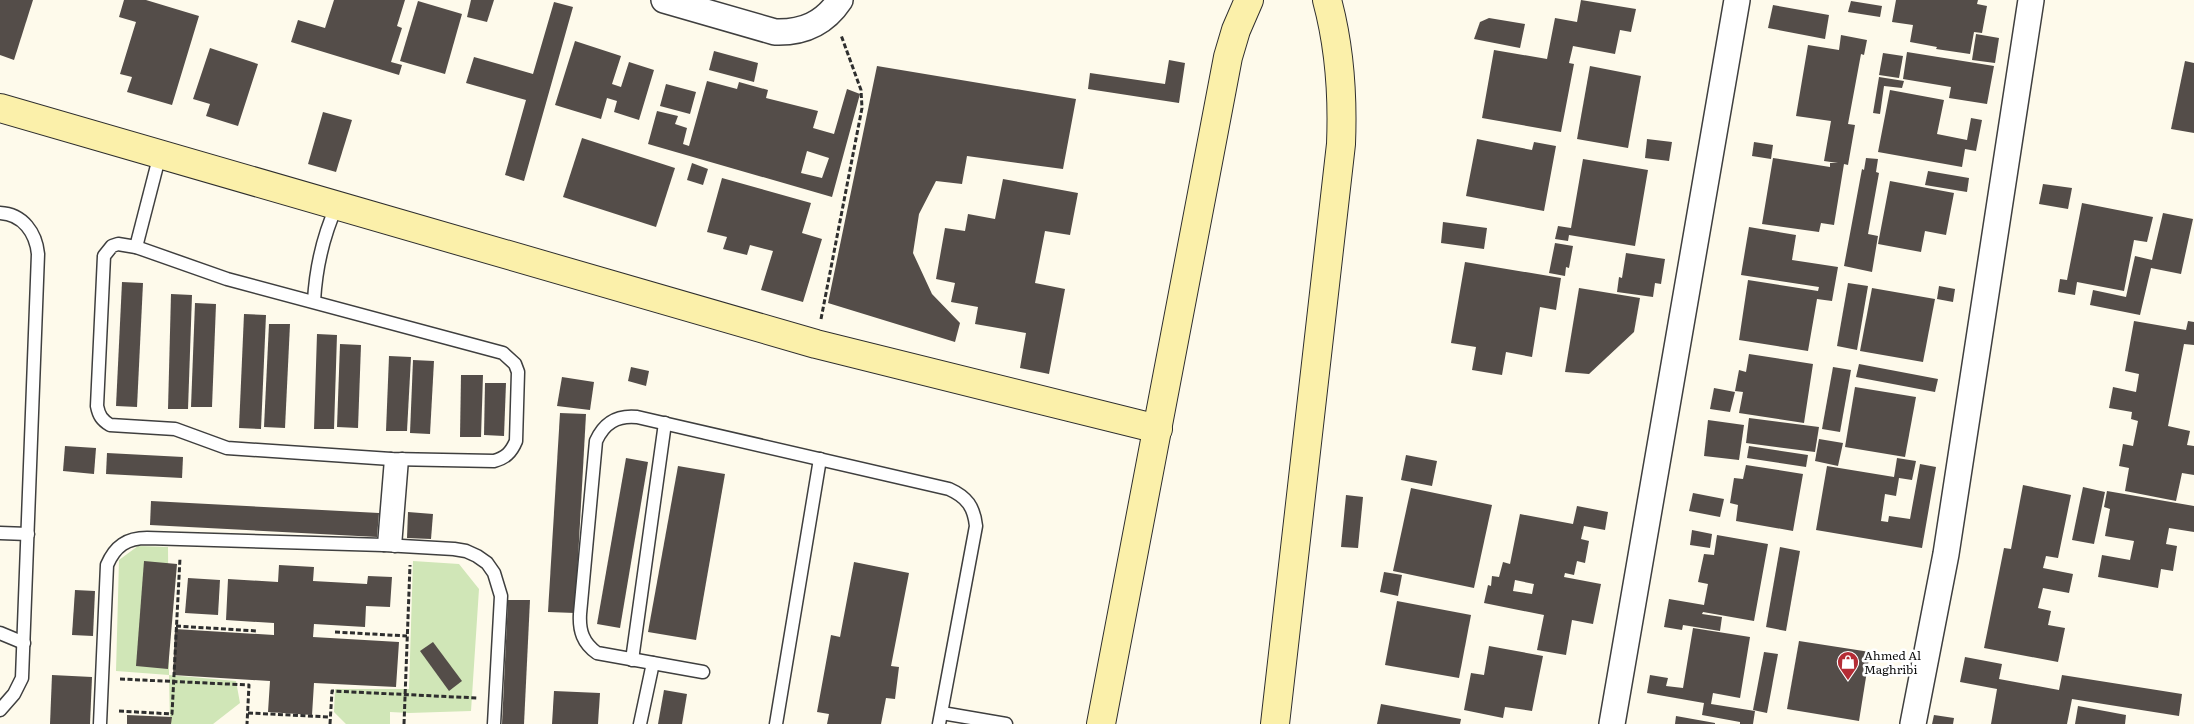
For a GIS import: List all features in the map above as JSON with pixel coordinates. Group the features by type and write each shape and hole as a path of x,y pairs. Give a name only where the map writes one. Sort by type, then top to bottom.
{"main road":[{"path":"1101,724 1228,57 1236,30 1249,0"},
{"path":"1275,724 1341,144 1342,82 1337,44 1327,0"},
{"path":"0,108 816,344 1158,429"}],"street":[{"path":"664,0 775,32 807,29 821,22 836,6"},
{"path":"1612,724 1737,0"},
{"path":"1913,724 1946,554 2031,0"}],"lane":[{"path":"136,247 160,154"},
{"path":"314,301 320,251 337,204"},
{"path":"0,213 15,217 25,223 37,243 38,254 22,678 14,694 0,710"},
{"path":"118,244 136,247 227,279 314,301 503,353 515,364 519,381 516,441 509,454 494,461 397,459 226,448 175,429 110,425 103,421 98,414 104,256 112,246 118,244"},
{"path":"703,672 597,653 585,641 579,623 596,441 608,424 622,417 637,417 665,423 949,489 960,494 969,502 972,508 976,526 940,718 1006,724"},
{"path":"632,660 665,423"},
{"path":"390,545 397,459"},
{"path":"776,724 820,459"},
{"path":"0,533 28,534"},
{"path":"100,724 106,575 111,555 126,541 136,538 390,545 466,551 487,563 494,573 501,596 494,724"},
{"path":"0,633 24,643"},
{"path":"640,724 653,663"}],"path":[{"path":"816,344 862,108 858,82 836,6"},
{"path":"101,710 172,714 181,539"},
{"path":"404,724 411,547"},
{"path":"176,626 257,630"},
{"path":"335,632 407,636"},
{"path":"102,678 249,686 247,724"},
{"path":"330,724 332,692 495,699"},
{"path":"248,714 330,717"}],"green space":[{"path":"138,546 168,547 169,675 116,671 119,560"},
{"path":"413,561 459,564 479,589 471,711 390,712 390,724 346,724 334,712 335,689 409,689"},
{"path":"169,675 236,681 240,703 213,724 170,724"}],"building":[{"path":"0,0 33,0 14,60 0,55"},
{"path":"124,0 146,0 199,16 172,105 127,92 132,77 120,74 136,22 119,17"},
{"path":"334,0 405,0 397,26 402,28 391,62 402,65 399,75 291,42 298,20 325,28"},
{"path":"471,0 494,0 487,22 467,17"},
{"path":"1581,0 1636,9 1631,32 1620,30 1615,54 1573,46 1569,63 1574,64 1561,132 1482,118 1494,50 1547,59 1555,18 1577,22"},
{"path":"1896,0 1978,0 1977,4 1987,6 1982,33 1974,32 1970,54 1936,49 1937,47 1910,42 1913,25 1892,22"},
{"path":"418,1 462,14 445,74 400,61"},
{"path":"1851,1 1882,6 1880,17 1848,12"},
{"path":"554,2 573,7 524,181 505,175 526,100 466,83 474,57 533,74"},
{"path":"1773,5 1829,15 1825,39 1768,28"},
{"path":"1489,18 1525,24 1520,48 1474,39 1480,22"},
{"path":"1976,34 1999,38 1995,63 1972,60"},
{"path":"1841,35 1867,40 1864,55 1861,54 1848,124 1855,125 1848,165 1844,164 1834,225 1821,223 1819,232 1762,224 1773,158 1830,167 1830,163 1838,163 1824,161 1831,121 1796,116 1808,45 1839,50"},
{"path":"575,41 621,56 612,84 621,87 629,62 654,70 639,120 614,112 617,101 607,98 601,119 555,105"},
{"path":"210,48 258,64 238,126 206,116 210,104 193,99"},
{"path":"714,51 758,63 754,82 709,70"},
{"path":"1907,52 1994,66 1987,104 1949,98 1951,87 1903,79"},
{"path":"1883,53 1903,56 1899,78 1879,75"},
{"path":"1169,60 1185,63 1179,103 1088,89 1090,73 1165,84"},
{"path":"2185,61 2194,63 2194,133 2171,129"},
{"path":"877,66 1076,99 1063,169 967,156 962,184 936,181 919,214 913,253 932,294 960,323 955,342 828,303"},
{"path":"1590,66 1641,76 1628,148 1577,139"},
{"path":"1879,77 1904,81 1902,88 1884,86 1880,114 1873,113"},
{"path":"707,81 737,89 739,82 768,90 766,98 818,111 813,128 834,134 847,89 860,94 832,197 648,144 657,111 678,116 675,124 687,128 683,144 689,146","holes":["807,151 829,158 822,178 801,173"]},
{"path":"666,84 696,92 690,114 660,106"},
{"path":"1890,90 1944,100 1937,134 1967,140 1971,118 1982,120 1976,151 1965,149 1962,167 1878,152"},
{"path":"323,112 352,120 336,172 308,164"},
{"path":"582,138 675,168 656,227 563,197"},
{"path":"1477,139 1532,150 1534,142 1556,146 1544,211 1466,196"},
{"path":"1647,139 1672,142 1669,161 1645,158"},
{"path":"1754,142 1773,145 1771,159 1752,156"},
{"path":"1866,158 1878,159 1876,172 1879,173 1868,234 1878,236 1872,272 1844,266 1862,169 1864,170"},
{"path":"1583,159 1648,170 1635,246 1569,235 1568,241 1555,239 1558,226 1571,228"},
{"path":"692,163 708,169 703,185 687,180"},
{"path":"1928,171 1969,178 1967,192 1925,185"},
{"path":"722,178 811,203 802,233 822,239 803,302 761,290 773,251 750,245 747,255 723,249 727,237 707,232"},
{"path":"1003,179 1078,193 1070,235 1045,231 1035,283 1065,289 1049,374 1020,368 1026,333 975,324 978,307 951,302 955,283 936,279 945,228 965,231 968,214 995,219"},
{"path":"1890,181 1954,193 1946,235 1925,231 1921,252 1878,244"},
{"path":"2043,184 2072,188 2068,209 2039,204"},
{"path":"2082,203 2153,217 2147,242 2134,240 2124,291 2077,282 2075,295 2058,292 2060,279 2067,280"},
{"path":"2163,213 2193,219 2181,274 2151,268 2140,315 2090,305 2093,290 2126,297 2135,256 2152,260"},
{"path":"1443,222 1487,228 1484,249 1441,243"},
{"path":"1749,227 1796,235 1792,260 1838,267 1832,301 1817,299 1808,351 1739,340 1748,280 1818,291 1819,287 1741,275"},
{"path":"1555,243 1573,246 1569,268 1566,267 1565,276 1549,273"},
{"path":"1626,253 1665,259 1661,284 1655,283 1653,297 1617,292 1619,277 1622,278"},
{"path":"1465,262 1561,278 1556,310 1540,307 1532,357 1506,352 1502,375 1472,370 1476,347 1451,343"},
{"path":"122,282 143,283 137,407 116,406"},
{"path":"1848,283 1868,286 1857,350 1837,346"},
{"path":"1939,286 1955,289 1953,302 1937,299"},
{"path":"1579,288 1640,298 1634,332 1589,374 1565,372"},
{"path":"1872,288 1935,299 1923,362 1860,351"},
{"path":"171,294 192,295 188,409 168,409"},
{"path":"195,303 216,304 212,407 191,407"},
{"path":"244,314 266,315 261,429 239,428"},
{"path":"2134,321 2186,330 2188,321 2194,322 2194,345 2184,344 2168,426 2190,431 2187,445 2194,446 2194,475 2182,473 2176,501 2125,491 2129,468 2119,466 2123,444 2133,446 2138,421 2131,419 2132,412 2109,408 2113,387 2136,392 2139,374 2125,371"},
{"path":"269,324 290,324 285,428 264,427"},
{"path":"317,334 337,335 334,429 314,429"},
{"path":"340,344 361,345 358,428 337,427"},
{"path":"1749,354 1813,364 1804,423 1739,413 1743,392 1735,391 1739,370 1746,372"},
{"path":"389,356 411,357 407,431 386,431"},
{"path":"413,360 434,361 430,434 410,433"},
{"path":"1859,364 1938,379 1935,392 1856,377"},
{"path":"631,367 649,371 646,386 628,381"},
{"path":"1833,367 1851,370 1840,432 1822,429"},
{"path":"461,375 483,375 481,437 460,437"},
{"path":"562,377 594,382 590,410 557,406"},
{"path":"485,383 506,383 504,436 484,435"},
{"path":"1855,387 1916,397 1905,457 1845,447"},
{"path":"1714,388 1735,392 1730,412 1710,409"},
{"path":"560,413 586,414 575,613 548,612"},
{"path":"1749,418 1819,427 1815,452 1746,443"},
{"path":"1708,420 1744,425 1739,460 1704,456"},
{"path":"1819,439 1843,443 1838,466 1815,461"},
{"path":"65,446 96,448 94,474 63,471"},
{"path":"1749,446 1808,455 1806,467 1747,458"},
{"path":"107,453 183,457 182,478 106,474"},
{"path":"1406,455 1437,461 1432,486 1401,480"},
{"path":"626,458 648,462 620,628 597,624"},
{"path":"1897,458 1916,461 1912,480 1899,478 1896,496 1885,494 1881,521 1888,522 1889,516 1910,519 1920,464 1936,467 1922,548 1816,530 1827,466 1894,477"},
{"path":"1746,465 1803,474 1793,531 1736,521 1738,505 1730,503 1734,478 1743,479"},
{"path":"678,466 725,474 696,640 648,632"},
{"path":"2023,485 2071,495 2058,558 2046,556 2043,568 2073,574 2069,593 2043,588 2038,608 2051,611 2048,625 2065,628 2058,662 1984,648 2004,548 2011,549"},
{"path":"2083,487 2105,492 2094,544 2072,540"},
{"path":"1411,488 1492,505 1474,588 1393,571"},
{"path":"2107,491 2194,506 2194,532 2169,528 2166,544 2177,546 2173,571 2161,569 2158,588 2098,577 2102,555 2130,560 2134,541 2105,536 2110,509 2104,507"},
{"path":"1693,493 1724,499 1720,517 1689,511"},
{"path":"1346,495 1363,497 1358,548 1341,547"},
{"path":"151,501 379,513 377,537 150,525"},
{"path":"1577,506 1608,512 1605,530 1584,526 1581,539 1589,541 1585,563 1577,561 1574,575 1565,573 1564,577 1601,584 1593,624 1572,620 1566,655 1537,650 1544,615 1484,603 1488,585 1491,586 1492,576 1499,577 1503,562 1510,564 1520,514 1573,524","holes":["1515,580 1534,584 1532,594 1513,591"]},
{"path":"408,512 433,514 431,539 407,538"},
{"path":"1692,530 1712,534 1710,548 1690,545"},
{"path":"1717,535 1768,544 1754,621 1703,612 1702,614 1722,617 1720,631 1683,625 1682,630 1664,627 1669,599 1704,605 1708,584 1698,582 1704,554 1714,555"},
{"path":"1780,547 1800,551 1786,631 1766,627"},
{"path":"144,561 177,564 168,669 136,666"},
{"path":"854,562 909,573 891,666 899,667 895,699 886,698 881,724 827,724 829,714 817,712 831,635 840,637"},
{"path":"279,565 314,567 313,581 367,584 368,576 392,577 390,607 366,606 365,627 314,624 313,637 399,642 396,687 314,683 312,715 268,712 270,681 173,675 175,629 274,635 274,623 226,620 228,579 278,582"},
{"path":"1384,572 1402,575 1398,596 1380,592"},
{"path":"188,578 220,580 218,615 185,613"},
{"path":"75,590 95,591 93,636 72,635"},
{"path":"508,600 530,600 524,724 502,724"},
{"path":"1397,601 1471,615 1459,678 1385,665"},
{"path":"1693,628 1750,637 1740,698 1713,693 1711,704 1755,711 1753,724 1740,724 1740,722 1702,715 1704,703 1647,693 1650,675 1668,678 1666,686 1683,688"},
{"path":"1799,641 1870,652 1859,721 1787,709"},
{"path":"433,642 462,681 449,691 420,651"},
{"path":"1489,646 1543,656 1532,711 1505,707 1503,718 1464,710 1471,673 1484,675"},
{"path":"1764,652 1778,654 1767,713 1753,710"},
{"path":"1965,657 2002,664 1999,679 2059,690 2062,675 2182,694 2179,716 2072,699 2067,724 1991,724 1997,689 1960,682"},
{"path":"52,675 92,677 90,724 50,724"},
{"path":"664,690 687,694 682,724 658,724"},
{"path":"554,691 600,693 598,724 552,724"},
{"path":"1381,704 1461,719 1460,724 1377,724"},
{"path":"2078,706 2126,715 2125,724 2075,724"},
{"path":"127,715 172,717 171,724 127,724"},
{"path":"1934,715 1954,718 1953,724 1932,724"},
{"path":"1676,716 1715,723 1715,724 1675,724"}],"place":[{"name":"Ahmed Al Maghribi","path":"1848,681"}]}
